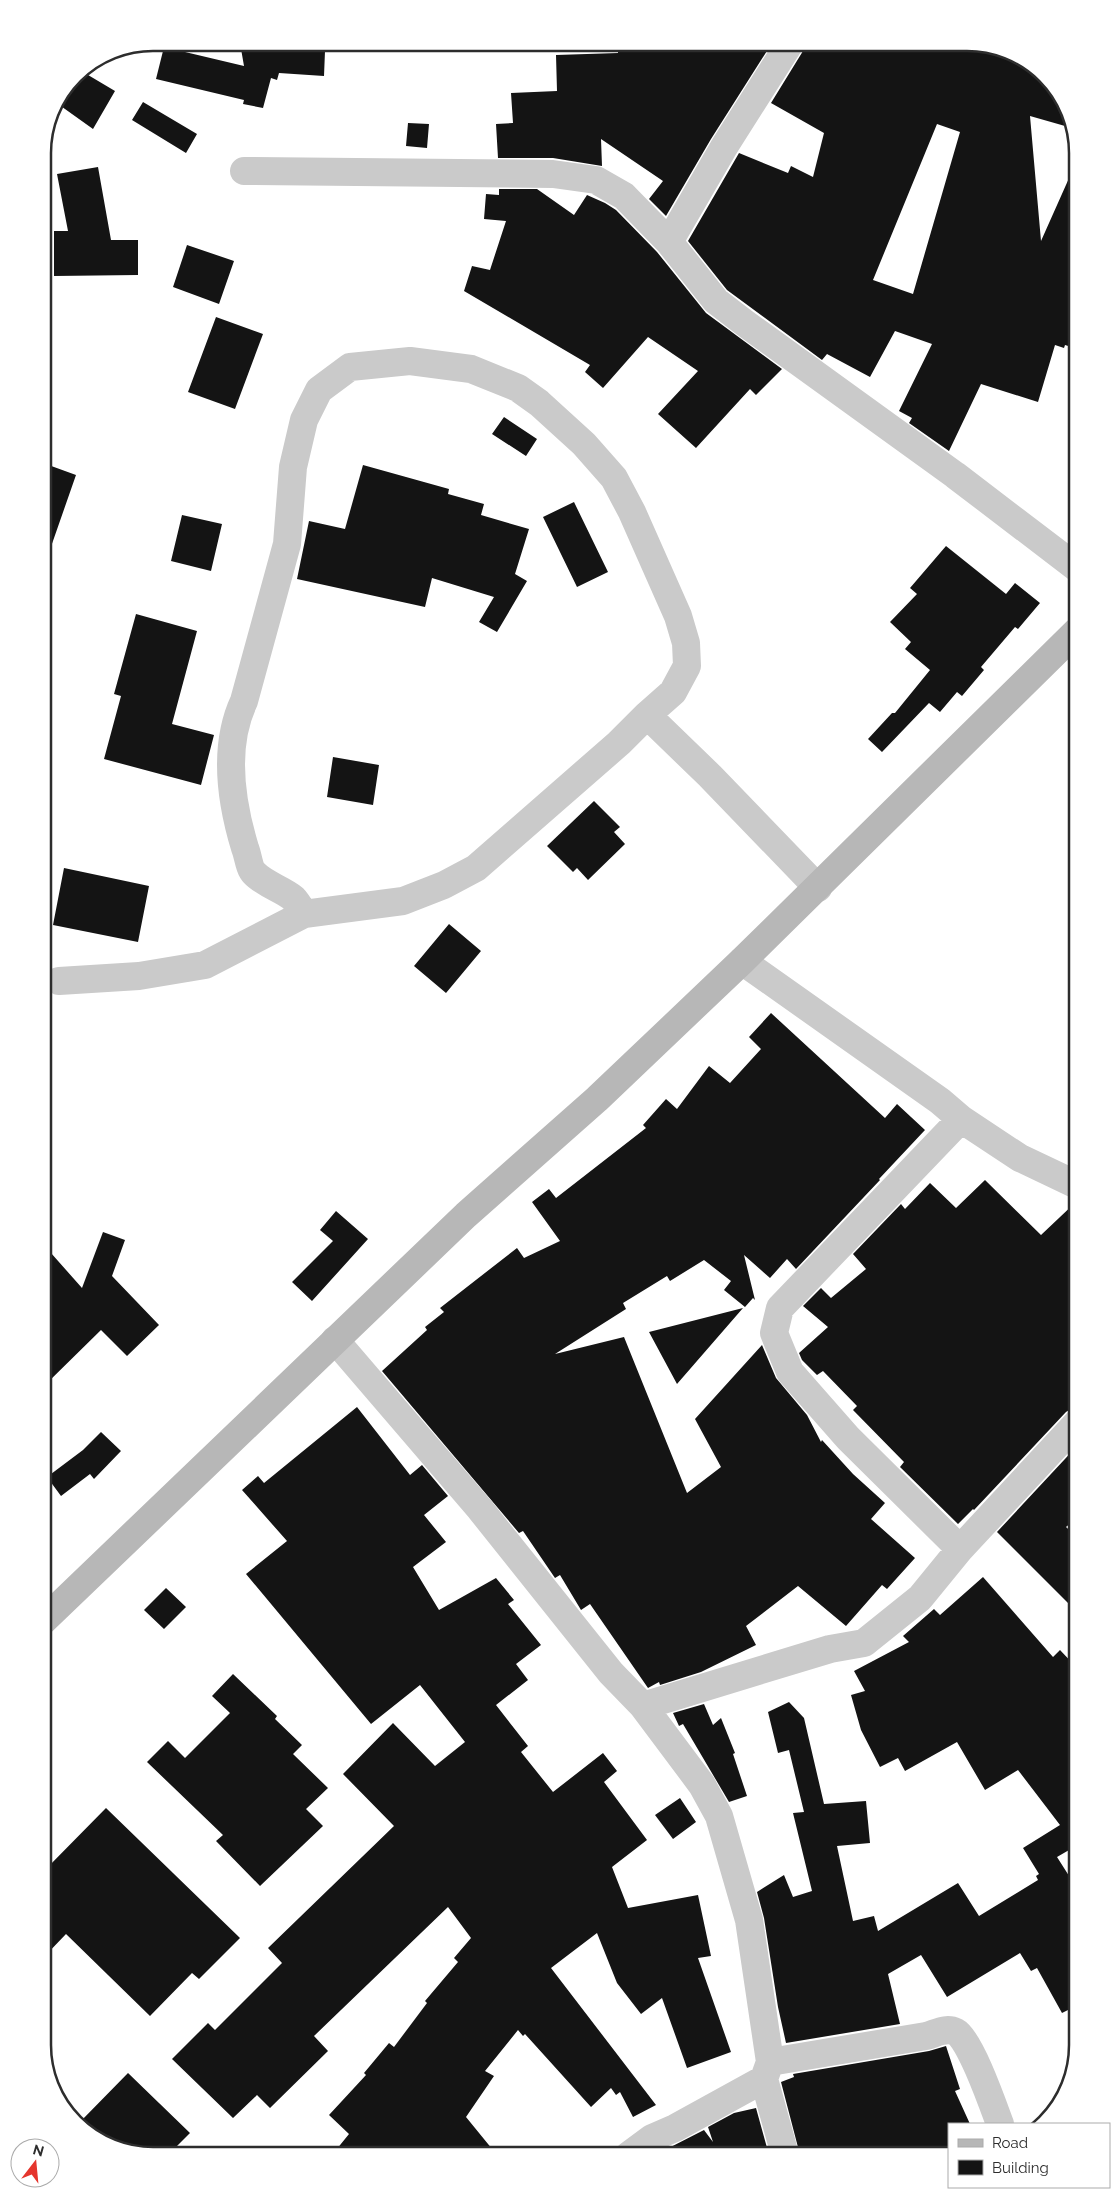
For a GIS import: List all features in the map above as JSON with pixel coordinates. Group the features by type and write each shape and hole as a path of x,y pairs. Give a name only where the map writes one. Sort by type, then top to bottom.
{"street":[{"path":"668,242 724,147 785,51"},
{"path":"244,171 553,174 596,180 624,196 668,242 716,300 1069,561"},
{"path":"59,981 140,976 205,965 304,914 403,901 444,885 476,868 619,743 673,692 687,666 686,643 678,616 632,512 614,478 584,444 539,403 518,388 471,369 410,361 350,367 319,390 304,420 293,467 287,544 244,701 236,719 232,741 232,772 234,803 253,873 293,899 304,914"},
{"path":"51,1612 466,1215 597,1099 742,961 1069,641"},
{"path":"647,715 710,776 818,888"},
{"path":"742,961 940,1101 961,1119 1020,1158 1069,1181"},
{"path":"960,1549 848,1438 790,1372 774,1333 780,1308 961,1119"},
{"path":"335,1340 480,1509 611,1673 642,1706 702,1785 719,1816 749,1920 767,2070 783,2147"},
{"path":"642,1706 830,1649 864,1643 920,1598 960,1549 1069,1433"},
{"path":"640,2147 652,2138 675,2128 767,2070 926,2036 946,2029 958,2033 969,2049 1000,2123"}],"building":[{"path":"163,51 181,51 244,66 241,51 325,51 324,76 279,73 277,80 271,78 263,108 243,104 244,100 156,79"},
{"path":"618,51 767,51 711,139 666,216 649,199 663,181 601,139 602,166 553,158 498,158 496,124 513,123 511,93 557,91 556,55 618,53"},
{"path":"803,51 974,51 1006,59 1018,65 1029,72 1048,91 1061,114 1065,126 1030,116 1041,241 1069,178 1069,346 1065,345 1064,348 1055,345 1038,402 981,384 949,451 909,423 912,418 899,411 932,344 895,331 870,377 827,354 822,360 727,290 688,241 739,153 788,173 791,166 813,177 824,133 771,103","holes":["937,124 960,132 913,294 873,280"]},
{"path":"88,75 115,91 93,129 62,107 68,96"},
{"path":"143,102 197,134 186,153 132,120"},
{"path":"408,123 429,124 427,148 406,146"},
{"path":"98,167 111,240 138,240 138,275 54,276 54,231 68,231 57,174"},
{"path":"499,189 537,189 574,215 587,195 605,203 616,210 657,252 706,313 782,369 756,395 750,389 696,448 658,414 698,371 648,337 603,388 585,372 590,365 464,291 472,266 490,270 506,221 484,219 486,194 499,195"},
{"path":"187,245 234,261 219,304 173,287"},
{"path":"216,317 263,334 235,409 188,392"},
{"path":"504,417 537,439 526,456 492,434"},
{"path":"363,465 449,489 448,494 484,504 481,515 529,529 515,574 527,581 497,632 479,622 494,597 432,578 425,607 297,579 309,521 345,529"},
{"path":"51,466 76,475 51,547"},
{"path":"574,502 608,572 577,587 543,517"},
{"path":"182,515 222,524 211,571 171,561"},
{"path":"946,546 1006,594 1015,583 1040,603 1018,629 1015,627 981,667 984,670 962,696 957,692 940,712 929,703 882,752 868,739 892,713 895,713 930,670 905,649 911,642 890,622 917,594 910,588"},
{"path":"136,614 197,631 172,724 214,735 201,785 104,759 121,696 114,694"},
{"path":"333,757 379,765 373,805 327,797"},
{"path":"594,801 620,827 614,832 625,844 588,880 577,868 573,872 547,846"},
{"path":"64,868 149,886 138,942 53,925"},
{"path":"449,924 481,951 446,993 414,966"},
{"path":"771,1013 885,1118 897,1104 925,1130 796,1269 787,1259 770,1278 744,1255 755,1300 753,1298 745,1307 724,1290 731,1281 704,1260 670,1281 667,1276 623,1303 626,1309 555,1354 624,1337 687,1493 721,1467 695,1419 762,1345 776,1378 807,1415 821,1442 822,1440 853,1474 885,1503 871,1519 915,1558 887,1589 882,1585 846,1626 798,1586 746,1626 756,1645 701,1672 660,1685 659,1682 648,1688 590,1604 581,1610 560,1575 555,1578 523,1531 519,1533 382,1371 427,1330 425,1327 444,1312 440,1308 517,1248 524,1258 560,1241 532,1202 549,1189 556,1198 646,1128 643,1125 666,1099 677,1109 709,1066 730,1083 761,1049 749,1037"},
{"path":"985,1180 1041,1235 1069,1209 1069,1410 974,1510 958,1524 900,1467 904,1462 853,1410 857,1406 823,1371 817,1375 802,1360 799,1353 828,1327 803,1306 821,1288 831,1298 866,1269 853,1254 901,1204 905,1209 930,1183 956,1208"},
{"path":"336,1211 368,1239 312,1301 292,1282 333,1241 320,1230"},
{"path":"103,1232 125,1240 112,1276 159,1325 127,1356 101,1330 51,1379 51,1253 82,1288"},
{"path":"743,1308 677,1384 649,1332"},
{"path":"357,1407 410,1475 422,1465 448,1496 424,1515 446,1542 413,1567 439,1610 496,1578 514,1600 508,1604 541,1645 516,1664 528,1680 496,1705 528,1746 521,1752 553,1792 603,1753 617,1771 604,1782 647,1840 612,1867 628,1908 698,1895 711,1956 698,1958 731,2052 687,2068 662,1998 641,2014 617,1983 597,1933 551,1968 656,2105 633,2117 620,2092 616,2095 611,2088 591,2107 525,2034 523,2036 518,2030 485,2071 494,2076 466,2117 490,2147 338,2147 349,2134 329,2115 366,2075 364,2073 389,2043 394,2047 427,2003 425,2001 458,1962 454,1958 471,1938 448,1907 314,2036 328,2051 270,2108 257,2095 233,2118 172,2059 208,2023 215,2030 282,1963 268,1948 394,1826 343,1774 393,1723 435,1766 465,1742 420,1685 371,1724 246,1574 287,1541 242,1490 258,1476 264,1483"},
{"path":"101,1432 121,1451 94,1479 90,1474 61,1496 51,1482 51,1474 83,1450"},
{"path":"1069,1455 1069,1524 1066,1527 1069,1530 1069,1604 997,1532"},
{"path":"983,1577 1053,1657 1060,1650 1069,1660 1069,1850 1057,1857 1069,1876 1069,2010 1062,2013 1037,1968 1031,1971 1020,1953 947,1997 921,1955 888,1974 900,2024 786,2043 778,2007 764,1918 757,1892 784,1875 793,1897 812,1891 793,1813 804,1812 789,1750 778,1753 768,1712 789,1702 804,1718 824,1804 866,1801 870,1843 837,1846 853,1921 874,1916 878,1931 958,1883 979,1916 1038,1880 1036,1876 1039,1874 1023,1848 1060,1825 1018,1770 985,1790 957,1742 905,1771 898,1758 880,1767 861,1730 851,1695 865,1691 854,1671 909,1642 903,1636 934,1609 940,1615"},
{"path":"166,1588 186,1607 164,1629 144,1610"},
{"path":"233,1674 277,1716 275,1719 302,1745 293,1754 328,1788 306,1809 323,1826 260,1886 216,1841 223,1835 147,1762 168,1741 185,1758 230,1713 212,1696"},
{"path":"704,1704 713,1725 721,1718 735,1753 733,1754 747,1796 729,1802 683,1724 679,1726 673,1713"},
{"path":"680,1798 696,1822 673,1839 655,1815"},
{"path":"106,1808 240,1938 199,1979 192,1973 150,2016 66,1934 51,1950 51,1864"},
{"path":"946,2046 960,2089 955,2091 970,2123 948,2123 948,2147 798,2147 781,2082 794,2077 793,2074 929,2051"},
{"path":"128,2073 190,2133 176,2147 146,2147 133,2145 108,2136 96,2130 83,2118"},
{"path":"756,2108 767,2147 671,2147 704,2130 713,2142 708,2127 734,2113"}]}
